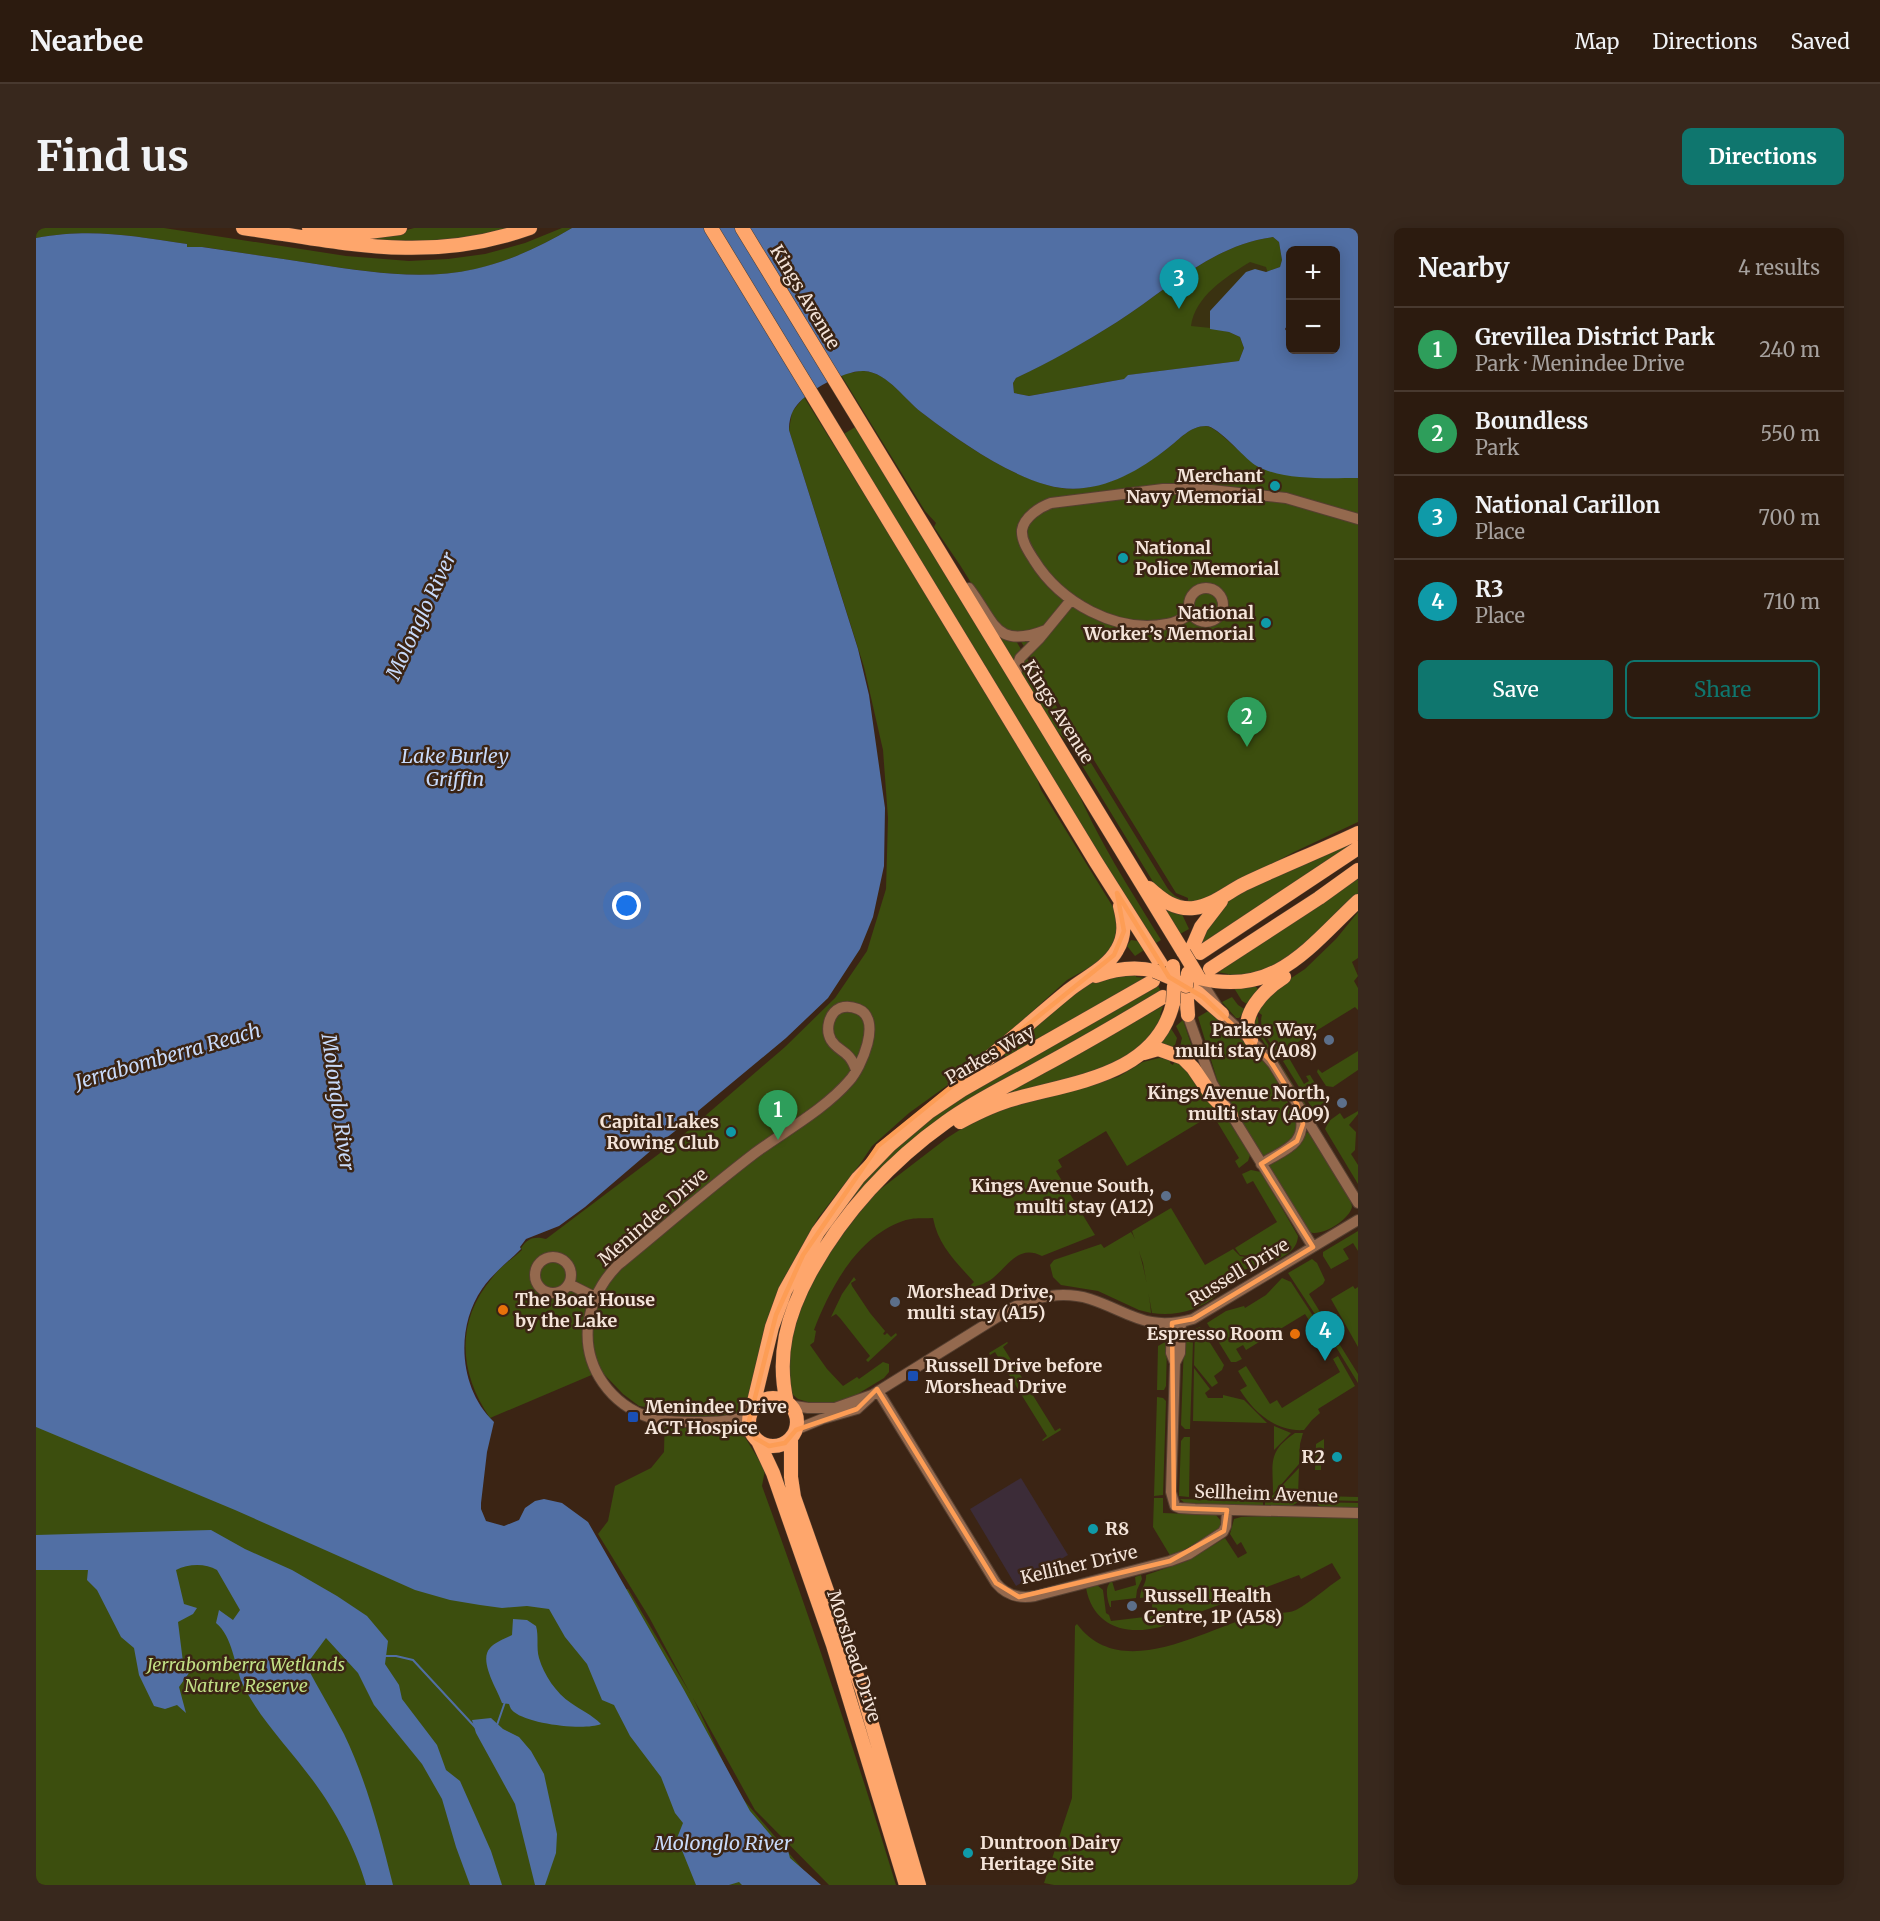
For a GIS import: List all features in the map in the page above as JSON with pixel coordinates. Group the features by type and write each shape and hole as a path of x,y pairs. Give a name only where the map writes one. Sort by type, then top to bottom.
{"main road":[{"path":"243,228 370,247 419,249 472,244 531,228"},
{"path":"309,228 361,233 395,229"},
{"path":"711,228 1151,948 1222,1014"},
{"name":"Kings Avenue","path":"742,228 1170,930 1182,976"},
{"path":"1139,878 1165,901 1185,908 1203,906 1358,833"},
{"name":"Parkes Way","path":"915,1146 971,1105 1095,1038 1358,848"},
{"name":"Parkes Way","path":"858,1178 890,1145 929,1112 962,1090 1182,976 1319,898 1358,870"},
{"path":"1144,1053 1162,1031 1199,930 1208,915 1237,888"},
{"path":"1117,893 1124,921 1122,941 1110,959 1011,1041 900,1126 874,1150 858,1178 818,1233 785,1291 772,1327 749,1425 755,1438 774,1446 785,1443 793,1434 795,1414 788,1404 782,1378 782,1350 793,1311 821,1254 849,1214 881,1178 915,1146 986,1109 1117,1069 1144,1053 1158,1049 1183,1058 1193,1068 1212,1096 1231,1115"},
{"path":"1080,982 1115,969 1138,968 1227,983 1267,977 1285,968 1358,901"},
{"path":"1251,1040 1246,1024 1252,1011 1270,986 1295,969 1308,948"},
{"path":"1182,976 1188,1015"},
{"path":"751,1412 766,1399 777,1399 788,1404"},
{"name":"Morshead Drive","path":"793,1434 791,1477 794,1497 862,1690 920,1885"},
{"name":"Morshead Drive","path":"755,1438 773,1473 833,1645 906,1885"}],"street":[{"path":"1192,613 1168,624 1137,625 1103,616 1071,600 1056,588 1040,569 1027,548 1022,536 1024,524 1039,509 1051,503 1160,489 1197,489 1286,498 1358,519"},
{"path":"949,570 969,588 992,624 1003,633 1021,638 1046,630"},
{"path":"1016,680 1018,661 1071,600"},
{"name":"Menindee Drive","path":"751,1412 725,1422 670,1422 636,1412 616,1398 596,1373 590,1358 587,1333 590,1314 595,1298 608,1275 618,1265 756,1153 842,1089 856,1071 870,1028 862,1011 845,1007 836,1011 830,1018 829,1031 832,1041 847,1052 856,1071"},
{"path":"1222,1014 1273,1064 1358,1203"},
{"path":"1188,1015 1206,1072 1312,1247"},
{"path":"1261,1164 1299,1138 1303,1124 1297,1104"},
{"name":"Russell Drive","path":"793,1434 822,1419 857,1409 875,1393 1012,1308 1033,1299 1077,1296 1137,1320 1160,1324 1193,1319 1358,1220"},
{"path":"569,1284 595,1298"},
{"name":"Sellheim Avenue","path":"1176,1322 1180,1353 1175,1363 1172,1489 1174,1504 1181,1508 1358,1513"},
{"name":"Russell Drive","path":"788,1404 835,1407 875,1393"},
{"name":"Kelliher Drive","path":"875,1393 996,1583 1013,1595 1024,1598 1035,1596 1180,1558 1222,1533 1226,1526 1227,1510"},
{"name":"Menindee Drive","path":"725,1422 755,1438"}],"highlighted area":[{"path":"1117,893 1169,977 1203,997 1269,1059 1297,1104 1303,1124 1297,1141 1261,1164 1313,1247 1193,1319 1172,1323 1174,1508 1227,1510 1224,1531 1170,1561 1019,1597 996,1583 877,1389 857,1409 796,1430 785,1443 769,1446 755,1438 749,1421 776,1315 803,1255 878,1146 1114,955 1124,931"}],"shaded area":[{"path":"1021,1478 1068,1555 1016,1586 970,1509"}],"green space":[{"path":"36,228 164,228 346,256 409,261 485,254 525,243 562,228 572,228 526,252 489,266 456,273 416,275 356,270 203,247 187,247 187,244 130,236 94,233 36,238"},
{"path":"279,228 365,234 399,232 414,228 525,228 431,247"},
{"path":"1273,237 1279,242 1282,260 1280,267 1266,272 1210,328 1240,337 1244,348 1239,361 1129,375 1124,379 1029,396 1014,393 1013,383 1016,378 1105,329 1191,270 1230,249"},
{"path":"860,371 879,375 917,409 983,455 1014,472 1047,485 1079,488 1111,481 1141,467 1195,428 1206,426 1217,431 1253,463 1269,471 1307,477 1358,478 1358,822 1294,852 1209,898 1188,903 1188,898 1176,893 1015,632 1004,629 993,618 934,527 936,523 925,511 841,375"},
{"name":"Jerrabomberra Wetlands Nature Reserve","path":"804,397 1032,765 1041,790 1113,907 1118,921 1115,944 1099,962 1067,980 963,1074 909,1113 872,1146 818,1218 782,1282 746,1406 736,1416 743,1434 765,1470 762,1486 832,1684 896,1885 829,1885 755,1810 693,1698 738,1793 816,1885 36,1885 36,1411 586,1594 628,1589 690,1693 649,1617 598,1534 608,1521 615,1486 651,1468 664,1452 665,1410 639,1406 623,1394 601,1371 490,1418 472,1383 467,1366 467,1330 480,1295 495,1274 522,1250 526,1242 535,1238 546,1239 676,1141 785,1047 835,998 867,951 886,889 888,818 883,750 864,667 789,430 792,412"},
{"path":"857,426 1074,783 1103,844 1161,940 1156,943 1143,927 842,435"},
{"path":"999,636 1015,639 1022,651 1014,662"},
{"path":"1025,655 1168,889 1184,903 1169,898 1169,895 1161,892 1155,885 1069,744 1053,727 1019,672"},
{"path":"1349,842 1351,845 1201,945 1201,933 1228,898"},
{"path":"1358,879 1358,895 1292,956 1269,971 1228,978 1228,974 1217,972"},
{"path":"1164,907 1181,912 1189,929 1180,934"},
{"path":"1358,912 1358,958 1352,962 1358,976 1354,981 1358,988 1358,1010 1355,1007 1285,1050 1288,1056 1282,1059 1264,1032 1262,1015 1258,1012 1276,988 1305,969 1336,939"},
{"path":"1131,940 1138,941 1144,950 1135,956 1127,946"},
{"path":"1136,972 1136,977 1146,978 1006,1057 1004,1054 1075,993 1095,980"},
{"path":"1157,984 1162,993 981,1094 831,1229 826,1225 862,1179 934,1113"},
{"path":"1255,986 1259,990 1250,1006 1242,1001 1234,988"},
{"path":"1232,997 1246,1010 1239,1018 1236,1018 1222,1002"},
{"path":"1163,1006 1160,1015 1163,1017 1142,1047 1108,1066 1006,1098 1004,1094"},
{"path":"1210,1010 1260,1055 1277,1079 1299,1124 1296,1138 1266,1156 1263,1156 1219,1086 1198,1017"},
{"path":"1256,1016 1259,1030 1311,1113 1307,1111 1258,1033 1255,1024"},
{"path":"1183,1020 1193,1050 1189,1055 1179,1051 1182,1038 1176,1026"},
{"path":"1170,1027 1177,1038 1174,1049 1162,1044 1161,1041"},
{"path":"1358,1051 1358,1070 1333,1087 1326,1086 1317,1072 1318,1069 1322,1073"},
{"path":"1159,1058 1172,1059 1170,1063 1173,1065 1175,1060 1196,1080 1214,1108 1230,1123 1250,1155 1248,1161 1239,1168 1235,1161 1239,1158 1216,1120 1211,1122 1208,1117 1127,1166 1106,1131 1058,1160 1062,1167 1056,1171 1095,1235 1042,1256 1034,1253 1021,1254 1009,1262 991,1280 971,1289 970,1286 974,1282 943,1245 933,1218 907,1220 887,1229 859,1251 837,1281 814,1330 816,1331 814,1342 810,1345 827,1369 843,1386 857,1377 859,1379 883,1362 889,1364 889,1372 884,1378 851,1398 831,1404 814,1404 798,1399 792,1394 786,1374 793,1324 822,1261 874,1194 947,1138 977,1119 1011,1106 1118,1077 1143,1062"},
{"path":"1289,1058 1304,1084 1309,1081 1306,1076 1310,1075 1326,1102 1327,1109 1321,1113 1315,1113 1283,1061"},
{"path":"1358,1111 1349,1125 1356,1132 1355,1150 1351,1154 1358,1165 1358,1184 1325,1129 1329,1121 1340,1113 1344,1119"},
{"path":"1307,1132 1351,1201 1352,1207 1341,1222 1328,1230 1314,1233 1309,1232 1267,1163 1298,1144"},
{"path":"1251,1170 1261,1172 1298,1236 1294,1248 1276,1261 1275,1258 1240,1255 1235,1248 1277,1222 1253,1181 1247,1184 1242,1174"},
{"path":"1171,1208 1205,1265 1233,1249 1240,1256 1271,1262 1237,1274 1211,1300 1195,1308 1178,1313 1152,1313 1143,1263 1132,1231"},
{"path":"1358,1231 1358,1251 1353,1243 1343,1249 1349,1259 1331,1269 1323,1252"},
{"path":"1131,1232 1141,1258 1151,1313 1139,1310 1098,1291 1061,1285 1053,1277 1050,1265 1054,1260 1101,1244 1104,1248"},
{"path":"1312,1259 1317,1263 1325,1280 1309,1294 1330,1328 1326,1331 1288,1273"},
{"path":"854,1277 856,1280 851,1283 852,1286 885,1331 883,1334 887,1333 891,1337 896,1333 897,1335 868,1362 866,1360 870,1356 840,1318 836,1314 831,1317 842,1294"},
{"path":"1282,1278 1291,1282 1319,1325 1314,1328 1305,1314 1246,1350 1243,1345 1236,1349 1242,1359 1231,1362 1207,1323 1226,1311 1244,1306 1245,1308 1266,1295"},
{"path":"1353,1286 1355,1289 1358,1287 1358,1347 1331,1299"},
{"path":"1200,1327 1224,1365 1222,1370 1214,1376 1218,1383 1212,1387 1194,1365 1195,1329"},
{"path":"1007,1342 1003,1347 1055,1431 1060,1428 1061,1430 1043,1441 1047,1436 995,1352 990,1355 989,1353"},
{"path":"1165,1342 1167,1345 1166,1386 1164,1390 1157,1390 1158,1346"},
{"path":"1184,1342 1193,1342 1190,1429 1185,1429 1181,1425"},
{"path":"1340,1345 1358,1374 1358,1383 1336,1347"},
{"path":"1338,1356 1355,1386 1318,1409 1320,1413 1304,1430 1285,1428 1267,1419 1252,1406 1240,1390 1247,1386 1238,1371 1246,1366 1270,1404 1277,1400 1282,1408 1340,1372 1333,1359"},
{"path":"1194,1368 1210,1389 1205,1393 1208,1398 1223,1398 1223,1395 1244,1400 1267,1423 1193,1421"},
{"path":"1157,1397 1166,1401 1163,1495 1154,1496"},
{"path":"1274,1426 1291,1433 1274,1450"},
{"path":"1295,1433 1303,1433 1299,1464 1273,1494 1273,1459 1280,1446"},
{"path":"1184,1437 1190,1437 1189,1497 1179,1496 1181,1441"},
{"path":"1324,1439 1324,1460 1321,1460 1321,1470 1315,1470 1316,1444"},
{"path":"1299,1468 1296,1500 1272,1499 1272,1496"},
{"path":"1320,1496 1358,1497 1358,1501 1320,1500"},
{"path":"1154,1498 1163,1498 1163,1513 1216,1515 1221,1521 1220,1528 1187,1550 1171,1557 1153,1527"},
{"path":"1180,1499 1263,1501 1263,1506 1186,1504"},
{"path":"1265,1501 1298,1502 1290,1507 1265,1506"},
{"path":"1314,1502 1358,1503 1358,1509 1322,1508"},
{"path":"1266,1516 1358,1518 1358,1885 1054,1885 1044,1883 1072,1798 1075,1626 1077,1624 1096,1641 1117,1650 1140,1651 1165,1647 1260,1614 1296,1610 1341,1578 1332,1563 1301,1579 1299,1575 1160,1627 1135,1630 1123,1629 1103,1619 1090,1601 1086,1588 1097,1585 1103,1590 1106,1613 1111,1621 1153,1616 1152,1604 1148,1597 1140,1598 1146,1575 1187,1561 1225,1538 1238,1558 1247,1553 1241,1542 1237,1545 1230,1534 1234,1519"},
{"path":"1141,1575 1142,1579 1136,1598 1111,1601 1110,1607 1107,1593 1109,1583 1112,1581 1115,1591 1136,1585 1135,1577"}],"sand":[{"path":"1250,262 1266,267 1268,273 1211,328 1191,326 1199,305 1213,288"}],"water":[{"name":"Lake Burley Griffin","path":"572,228 1358,228 1358,478 1292,476 1266,470 1255,465 1217,431 1206,426 1190,431 1155,458 1126,475 1096,486 1063,488 1031,480 983,455 938,425 889,382 873,373 864,371 838,377 810,393 797,405 789,423 789,430 858,649 869,695 885,808 884,866 873,917 860,949 828,998 786,1038 698,1111 698,1118 688,1121 559,1226 526,1239 521,1249 482,1289 473,1305 465,1340 468,1376 482,1408 494,1422 487,1452 481,1503 486,1521 504,1526 519,1520 525,1508 535,1501 544,1499 562,1503 588,1522 750,1811 774,1839 787,1847 790,1858 821,1885 742,1885 739,1882 729,1885 696,1885 677,1838 683,1823 675,1813 661,1777 630,1736 614,1705 602,1700 587,1664 565,1637 549,1609 480,1605 450,1600 415,1590 235,1510 36,1427 36,238 94,233 130,236 187,244 187,247 202,247 356,270 415,275 455,273 475,269 501,262 537,247","holes":["1273,237 1279,242 1282,260 1280,267 1266,272 1255,269 1246,272 1210,311 1210,329 1229,332 1240,337 1244,348 1239,361 1128,375 1124,379 1029,396 1014,393 1013,383 1016,378 1055,359 1105,329 1210,259 1251,242"]},
{"path":"211,1530 245,1549 292,1570 337,1596 367,1616 388,1641 385,1664 399,1685 402,1699 437,1745 446,1770 460,1781 491,1851 502,1885 470,1885 442,1799 422,1764 374,1705 358,1673 326,1638 306,1665 344,1734 360,1771 393,1885 366,1885 351,1844 330,1806 250,1698 243,1685 226,1636 216,1623 219,1610 233,1620 240,1610 217,1570 197,1565 176,1570 184,1604 197,1608 193,1614 178,1622 183,1662 189,1673 179,1687 186,1713 177,1705 165,1709 154,1706 139,1675 134,1648 121,1637 97,1590 87,1580 88,1570 36,1570 36,1535"},
{"path":"513,1619 527,1620 536,1626 539,1658 551,1683 566,1699 601,1724 582,1727 544,1723 521,1716 513,1711 509,1704 502,1703 487,1668 486,1660 490,1648 512,1635"},
{"path":"491,1718 503,1729 519,1737 531,1751 544,1774 557,1834 556,1853 545,1885 535,1885 515,1804 476,1733 472,1720"}],"waterway":[{"path":"385,1656 413,1660 475,1727"},
{"path":"497,1725 505,1702"}],"place":[{"name":"National Carillon","path":"1179,309"},
{"name":"Merchant Navy Memorial","path":"1275,486"},
{"name":"National Police Memorial","path":"1123,558"},
{"name":"National Worker’s Memorial","path":"1266,623"},
{"name":"Boundless","path":"1247,747"},
{"name":"Parkes Way, multi stay (A08)","path":"1329,1040"},
{"name":"Kings Avenue North, multi stay (A09)","path":"1342,1103"},
{"name":"Capital Lakes Rowing Club","path":"731,1132"},
{"name":"Grevillea District Park","path":"778,1140"},
{"name":"Kings Avenue South, multi stay (A12)","path":"1166,1196"},
{"name":"Morshead Drive, multi stay (A15)","path":"895,1302"},
{"name":"The Boat House by the Lake","path":"503,1310"},
{"name":"Espresso Room","path":"1295,1334"},
{"name":"R3","path":"1325,1361"},
{"name":"Russell Drive before Morshead Drive","path":"913,1376"},
{"name":"Menindee Drive ACT Hospice","path":"633,1417"},
{"name":"R2","path":"1337,1457"},
{"name":"R8","path":"1093,1529"},
{"name":"Russell Health Centre, 1P (A58)","path":"1132,1606"},
{"name":"Duntroon Dairy Heritage Site","path":"968,1853"}],"water label":[{"name":"Molonglo River","path":"421,616"},
{"name":"Jerrabomberra Reach","path":"168,1056"},
{"name":"Molonglo River","path":"338,1102"},
{"name":"Molonglo River","path":"723,1843"}]}
